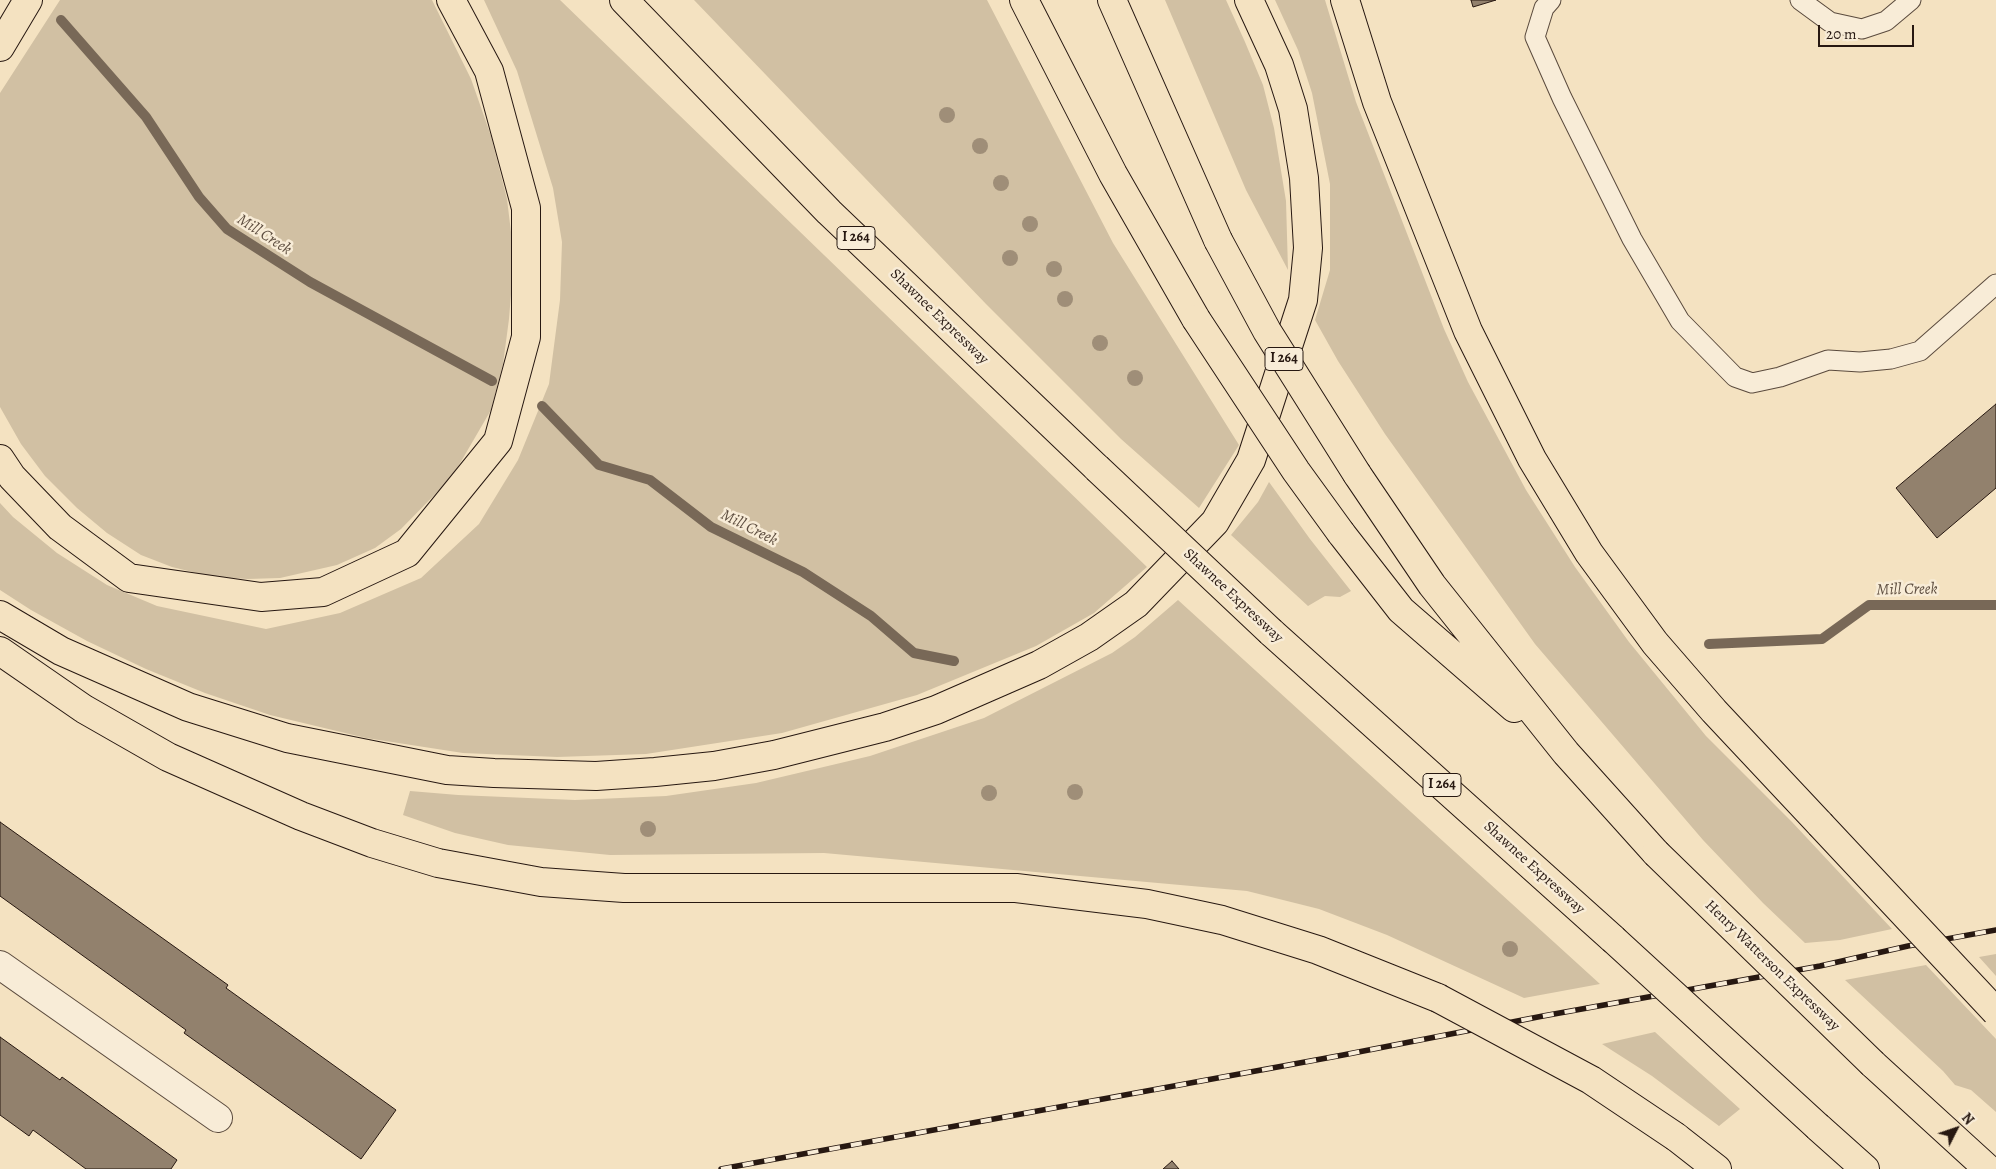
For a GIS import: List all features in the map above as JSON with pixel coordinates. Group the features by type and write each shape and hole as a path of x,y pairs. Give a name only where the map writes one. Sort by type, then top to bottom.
{"highway":[{"path":"0,47 28,0"},
{"path":"0,459 12,477 60,527 129,578 261,597 324,592 407,553 498,441 526,337 526,208 489,71 451,0"},
{"name":"Shawnee Expressway","path":"624,0 829,212 1271,632 1613,939 1865,1169"},
{"path":"1024,0 1113,174 1196,319 1296,471 1401,610 1566,753"},
{"name":"I 264","path":"1112,0 1218,240 1268,331 1357,474 1432,585 1566,753"},
{"path":"0,615 61,650 188,707 297,740 447,770 494,773 596,776 714,766 774,755 886,727 936,710 1039,665 1089,637 1136,604 1215,522 1251,460 1303,300 1308,248 1304,178 1293,109 1279,65 1249,0"},
{"path":"1345,0 1377,102 1468,330 1532,459 1589,553 1655,643 1714,711 1996,1012"},
{"path":"0,651 84,709 168,757 302,816 372,843 438,863 541,882 624,888 1016,888 1147,904 1222,920 1318,950 1438,998 1592,1080 1676,1137 1717,1169"},
{"name":"Henry Watterson Expressway","path":"1566,753 1656,853 1873,1064 1988,1169"}],"street":[{"path":"0,965 218,1118"}],"lane":[{"path":"1551,0 1544,8 1535,37 1562,98 1632,239 1680,322 1735,378 1752,383 1780,377 1828,360 1860,362 1891,359 1920,351 1996,284"},
{"path":"1800,0 1830,22 1862,29 1886,21 1911,0"}],"shaded area":[{"path":"60,0 432,0 471,79 491,136 507,199 514,257 509,319 503,364 491,410 452,477 401,529 375,548 337,565 280,578 213,577 172,567 141,555 107,533 77,508 45,476 21,444 0,407 0,93"},
{"path":"484,0 560,0 1147,567 1094,613 1036,646 917,695 782,733 646,754 557,757 463,753 366,738 270,715 205,693 146,669 87,641 31,610 0,590 0,503 13,517 57,553 107,585 157,606 266,629 340,613 421,578 479,524 518,460 549,384 560,300 562,242 553,188 517,71"},
{"path":"694,0 987,0 1113,243 1239,445 1199,508 1121,439 986,304"},
{"path":"1165,0 1226,0 1263,85 1274,128 1286,201 1288,270 1246,190"},
{"path":"1275,0 1325,0 1356,102 1444,329 1468,382 1526,490 1575,567 1629,642 1706,736 1792,822 1892,929 1840,940 1805,943 1763,903 1703,840 1535,644 1385,434 1338,361 1315,320 1330,270 1330,184 1312,93 1298,50"},
{"path":"1269,482 1310,539 1351,591 1340,597 1325,596 1308,606 1231,535 1258,502"},
{"path":"1178,600 1600,984 1524,998 1387,935 1319,909 1247,891 824,853 610,855 508,845 455,833 403,815 410,791 575,800 666,796 756,783 870,756 984,718 1112,653 1135,637"},
{"path":"1996,954 1996,976 1979,957"},
{"path":"1926,965 1996,1039 1996,1112 1971,1090 1955,1085 1943,1071 1845,980"},
{"path":"1655,1032 1740,1109 1719,1126 1652,1076 1602,1044"}],"building":[{"path":"1471,0 1496,0 1473,7"},
{"path":"1996,404 1996,488 1937,538 1896,488"},
{"path":"0,822 228,985 226,988 396,1110 361,1159 184,1033 186,1030 0,896"},
{"path":"0,1037 60,1080 62,1077 177,1160 171,1169 86,1169 33,1130 29,1136 0,1115"},
{"path":"1172,1161 1179,1169 1163,1169"}],"waterway":[{"name":"Mill Creek","path":"61,20 146,117 199,197 227,229 310,282 492,381"},
{"name":"Mill Creek","path":"542,406 599,465 650,480 711,527 803,572 871,616 914,653 954,661"},
{"name":"Mill Creek","path":"1709,644 1822,639 1869,605 1996,605"}],"railway":[{"path":"721,1169 1820,966 1908,946 1996,930"}]}
